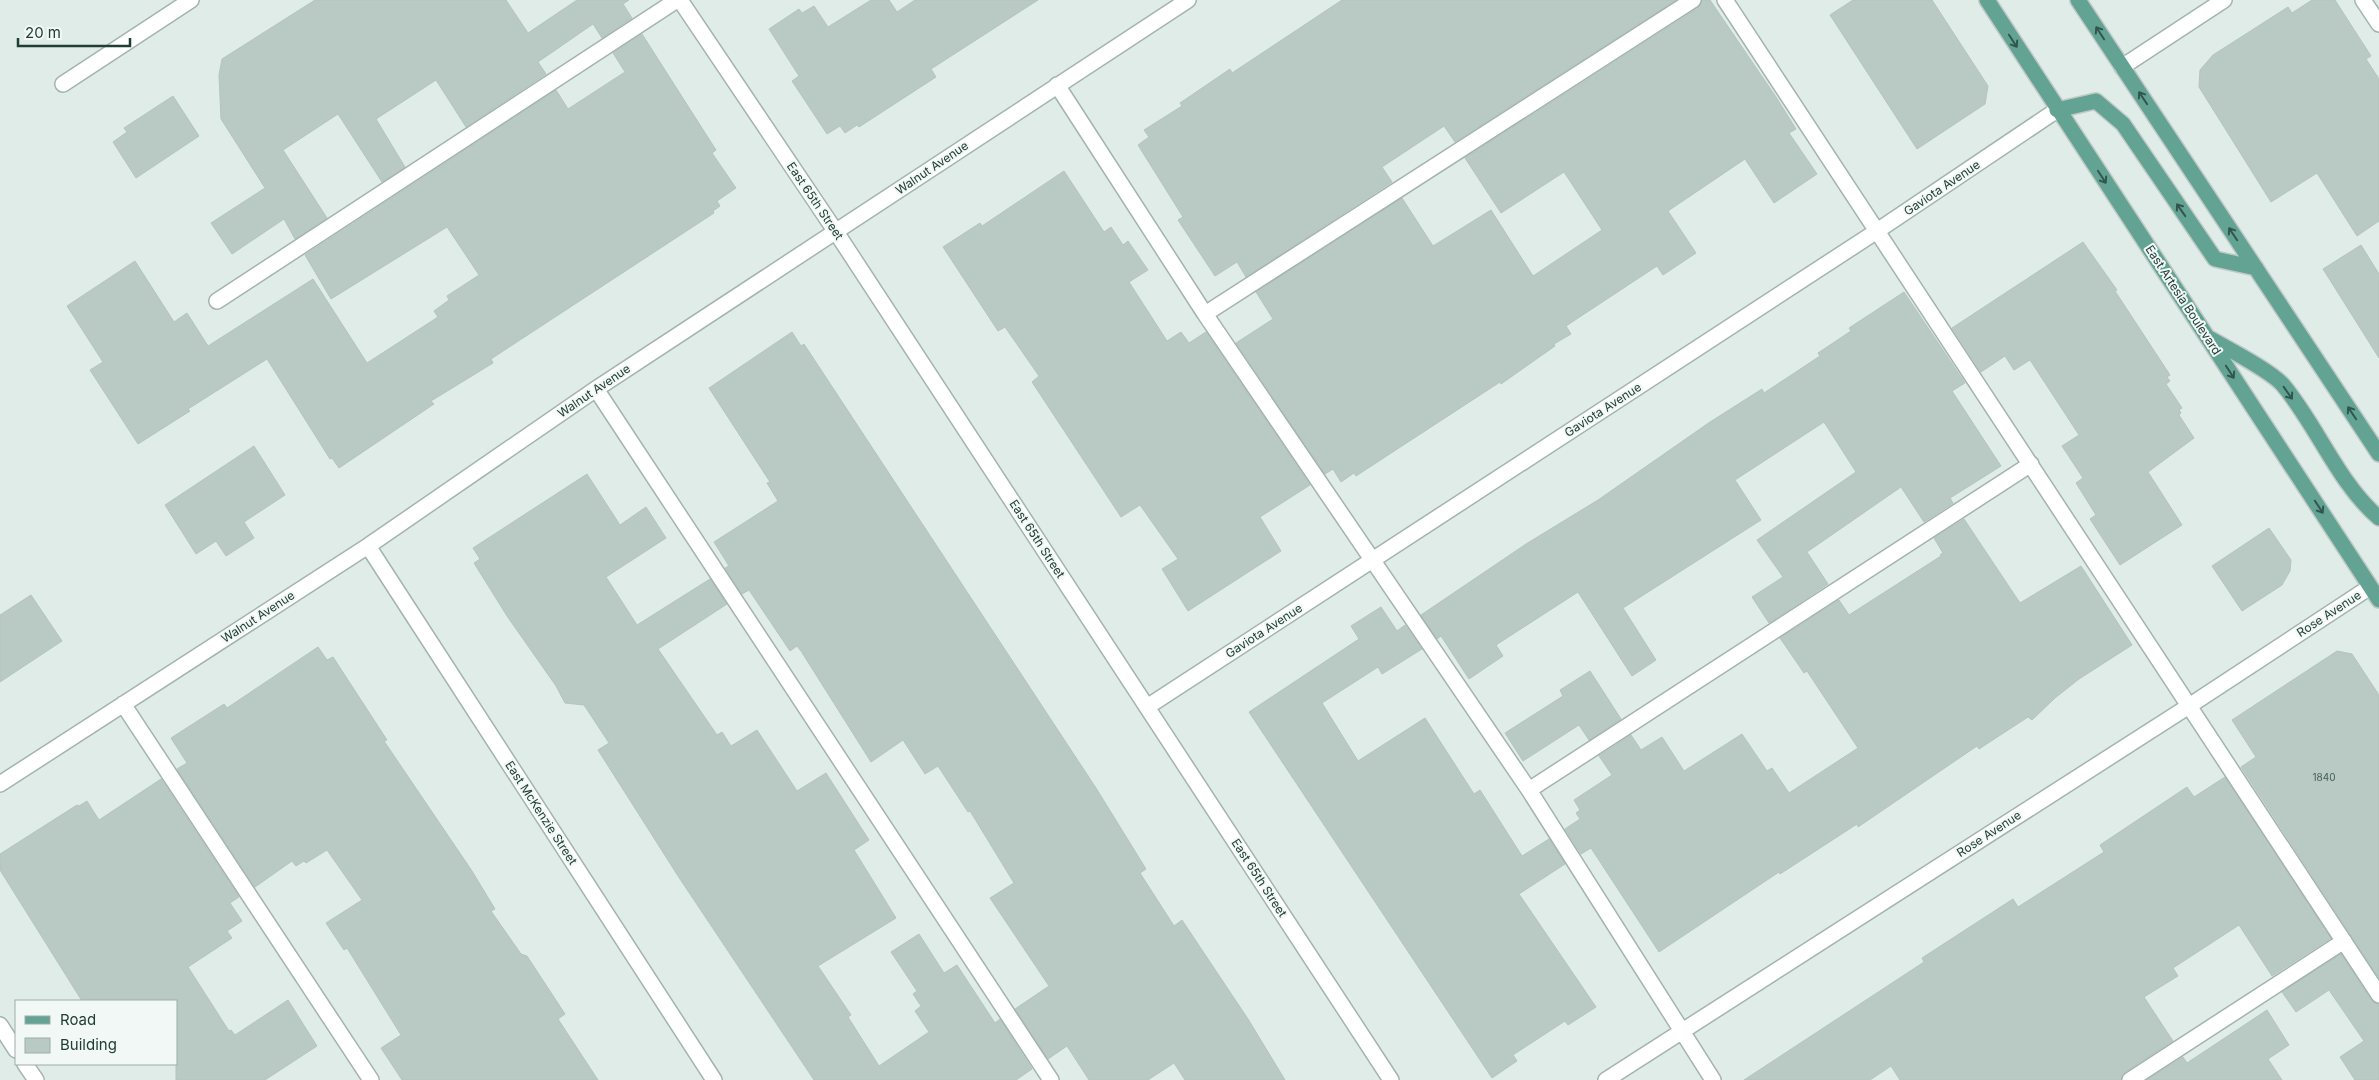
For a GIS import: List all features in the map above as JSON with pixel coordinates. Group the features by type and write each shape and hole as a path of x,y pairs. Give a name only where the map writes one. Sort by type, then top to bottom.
{"main road":[{"name":"East Artesia Boulevard","path":"1987,0 2206,336 2375,586 2379,600"},
{"path":"2078,0 2379,454"},
{"path":"2057,110 2096,102 2122,124 2215,259 2256,268"},
{"path":"2206,336 2282,384 2322,440 2360,502 2379,518"}],"street":[{"path":"63,84 192,0"},
{"path":"217,301 679,0"},
{"name":"East 65th Street","path":"679,0 836,232 1392,1080"},
{"name":"Walnut Avenue","path":"0,784 368,546 596,389 1188,0"},
{"path":"1205,314 1693,0"},
{"path":"1725,0 2379,995"},
{"path":"2122,67 2224,0"},
{"path":"2363,0 2379,24"},
{"path":"1057,85 1205,314 1371,562 1529,790 1713,1080"},
{"name":"Gaviota Avenue","path":"1147,707 1877,231 2057,110"},
{"path":"596,389 1051,1080"},
{"path":"1529,790 2030,464"},
{"name":"East McKenzie Street","path":"368,546 714,1080"},
{"name":"Rose Avenue","path":"1606,1080 2375,586"},
{"path":"123,704 371,1080"},
{"path":"2130,1080 2344,941"},
{"path":"0,1025 15,1048"},
{"path":"26,1065 36,1080"}],"building":[{"path":"315,0 506,0 528,33 577,0 629,0 623,4 632,18 602,38 593,24 538,62 546,74 466,127 436,80 376,119 405,167 382,182 338,114 283,150 327,218 295,239 284,219 232,254 211,223 265,188 221,119 219,75 222,59"},
{"path":"871,0 889,0 897,12 915,0 1038,0 931,69 936,77 859,127 857,125 845,133 840,126 827,134 792,81 799,76 769,29 799,9 802,13 814,6 828,27"},
{"path":"1342,0 1676,0 1455,142 1444,126 1382,167 1392,182 1246,277 1237,262 1215,276 1178,220 1183,217 1138,145 1149,137 1144,130 1182,106 1180,103 1230,69 1232,73"},
{"path":"1702,0 1710,0 1776,97 1796,129 1789,133 1817,174 1774,203 1745,159 1668,211 1696,253 1663,275 1657,266 1566,326 1571,334 1554,344 1555,346 1501,384 1500,382 1356,476 1354,473 1341,482 1333,469 1325,474 1236,343 1273,319 1256,292 1402,198 1433,246 1491,210 1533,276 1602,230 1564,172 1501,213 1465,158 1698,8"},
{"path":"1853,0 1932,0 1988,86 1985,104 1917,149 1830,15"},
{"path":"2312,0 2335,0 2371,56 2366,59 2379,79 2379,221 2357,236 2317,173 2271,202 2199,87 2200,70 2213,55 2288,7 2292,13"},
{"path":"642,34 716,150 712,153 736,188 717,201 720,206 713,211 714,213 491,359 493,363 431,401 434,404 339,468 332,458 330,459 267,359 188,409 190,411 138,444 90,370 103,362 67,306 135,261 174,322 187,313 208,346 313,279 367,363 438,317 434,311 449,300 447,296 479,275 447,227 331,299 305,255 556,90 568,109 625,72 613,53"},
{"path":"173,96 199,136 136,178 113,142 127,132 124,128"},
{"path":"1064,171 1104,232 1111,227 1123,245 1128,241 1148,270 1129,282 1167,341 1181,332 1189,343 1206,332 1310,485 1260,517 1281,551 1188,611 1162,569 1178,559 1140,505 1121,517 1032,382 1039,376 1005,327 998,331 943,247 980,223 982,226"},
{"path":"2083,242 2117,290 2115,291 2170,375 2167,377 2170,381 2166,384 2182,408 2179,410 2181,413 2179,415 2194,438 2148,472 2182,525 2120,565 2090,519 2096,515 2076,483 2083,478 2062,446 2079,435 2030,360 2014,370 2005,356 1981,372 1952,328"},
{"path":"2361,245 2379,274 2379,358 2323,269"},
{"path":"1904,292 1965,383 1952,391 2001,466 1950,498 1953,503 1924,522 1901,487 1807,552 1828,584 1769,623 1752,597 1783,577 1757,540 1856,472 1824,422 1735,480 1761,520 1623,608 1656,660 1632,676 1578,592 1496,645 1503,656 1469,679 1441,636 1437,639 1421,615 1526,544 1598,500 1710,422 1762,389 1764,393 1820,356 1818,353 1851,331 1849,328"},
{"path":"792,332 801,346 804,344 1096,788 1146,869 1140,873 1174,926 1182,920 1248,1019 1285,1080 1185,1080 1174,1063 1148,1080 1089,1080 1067,1046 1048,1059 1015,1009 1049,986 990,898 1014,883 970,811 968,812 938,766 925,774 903,740 871,762 801,651 797,646 790,651 749,590 742,594 725,568 729,566 714,542 778,501 767,483 770,482 709,388"},
{"path":"254,446 285,495 244,522 254,538 226,556 216,541 196,554 165,505"},
{"path":"587,474 620,525 646,507 666,538 606,577 637,625 710,579 727,604 658,649 717,735 722,732 731,746 757,730 797,791 826,773 869,840 854,850 896,918 818,966 851,1015 848,1017 879,1066 929,1032 915,1011 921,1006 913,994 917,991 891,952 919,934 944,973 957,965 995,1023 1000,1019 1032,1069 1016,1080 814,1080 678,876 598,750 609,743 584,705 565,703 556,686 507,616 474,563 480,559 473,548"},
{"path":"1964,519 2020,603 2081,566 2132,645 2079,679 2032,720 2028,717 1979,749 1977,746 1858,827 1857,824 1780,874 1779,872 1659,952 1591,848 1581,854 1565,829 1580,819 1576,813 1580,810 1574,800 1612,775 1599,756 1631,735 1641,750 1662,737 1684,771 1742,734 1767,771 1772,768 1789,793 1858,748 1807,671 1804,673 1780,638 1839,600 1849,615 1941,556 1943,553 1934,538"},
{"path":"2269,528 2291,560 2290,571 2282,585 2242,611 2212,566"},
{"path":"31,595 62,641 0,682 0,615"},
{"path":"1381,607 1397,631 1405,625 1422,649 1382,674 1378,667 1322,703 1358,761 1425,718 1474,794 1480,790 1522,856 1549,839 1565,864 1519,894 1596,1007 1568,1025 1565,1021 1513,1055 1517,1061 1492,1078 1249,712 1359,639 1351,626"},
{"path":"318,647 327,660 333,657 387,740 384,741 472,871 495,909 491,911 521,954 527,956 565,1014 558,1019 598,1080 402,1080 381,1048 401,1035 347,948 344,950 326,923 362,900 327,850 306,863 304,861 296,866 292,861 255,887 177,769 187,763 171,738 224,704 227,708"},
{"path":"2337,651 2352,654 2379,695 2379,978 2241,767 2256,757 2232,720"},
{"path":"1590,671 1621,719 1589,740 1579,725 1523,761 1505,733 1563,696 1560,690"},
{"path":"2225,777 2331,938 2272,976 2239,925 2173,968 2178,976 2144,997 2173,1041 2125,1072 2121,1080 1900,1080 1891,1066 1870,1080 1744,1080 1924,962 1922,958 2013,899 2018,907 2104,852 2100,845 2187,787 2194,797"},
{"path":"161,779 239,897 230,903 242,921 227,931 232,938 188,967 229,1031 231,1030 235,1035 288,1000 317,1046 265,1080 176,1080 176,1065 178,1065 178,1000 81,1000 0,870 0,854 77,805 79,806 87,801 99,820"},
{"path":"2341,954 2371,1000 2379,1004 2379,1080 2355,1080 2340,1057 2364,1041 2329,990 2296,1012 2282,992"},
{"path":"2267,1010 2289,1045 2268,1059 2282,1080 2147,1080 2183,1057 2187,1063"}]}
